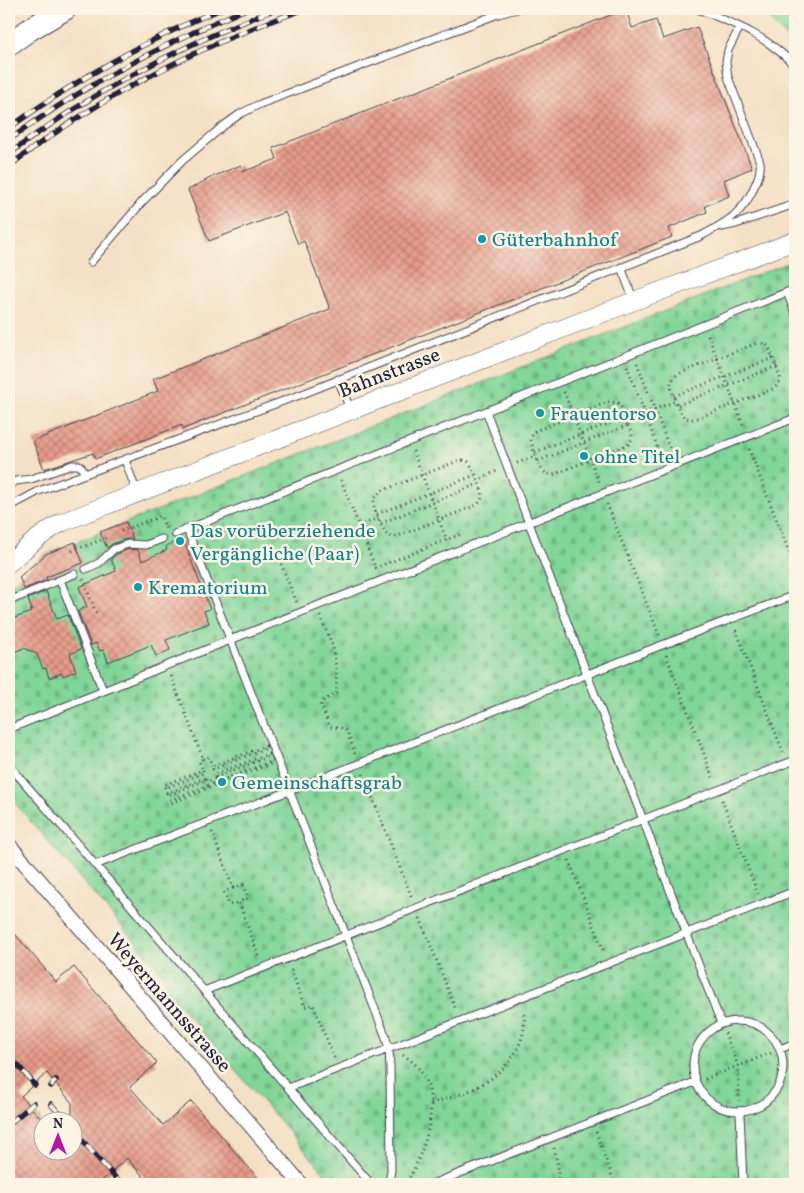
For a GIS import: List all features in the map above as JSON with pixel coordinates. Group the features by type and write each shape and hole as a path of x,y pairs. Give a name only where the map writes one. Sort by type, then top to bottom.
{"main road":[{"path":"9,44 65,9"}],"street":[{"name":"Bahnstrasse","path":"9,563 50,528 74,517 795,240"},
{"name":"Weyermannsstrasse","path":"9,845 301,1184"}],"lane":[{"path":"91,262 143,201 182,161 240,114 270,100 498,14 516,9"},
{"path":"698,9 758,36 784,54 795,66"},
{"path":"9,507 39,491 304,393 701,236 730,219 742,209 752,194 761,167 728,77 726,62 728,50 740,27"},
{"path":"716,228 736,224 795,204"},
{"path":"620,267 634,301"},
{"path":"175,534 795,289"},
{"path":"787,292 795,313"},
{"path":"338,379 351,410"},
{"path":"486,411 721,1023"},
{"path":"9,729 795,418"},
{"path":"125,460 137,494"},
{"path":"9,485 16,481 31,479 72,465 79,465 84,474"},
{"path":"187,529 385,1035 389,1049 390,1067 391,1170 389,1184"},
{"path":"9,601 95,566 112,551 121,547 130,544 146,545 162,539"},
{"path":"60,580 103,692"},
{"path":"96,865 795,596"},
{"path":"204,991 795,760"},
{"path":"9,766 371,1184"},
{"path":"288,1088 795,891"},
{"path":"737,1020 754,1023 770,1034 780,1049 783,1064 782,1076 778,1087 772,1096 762,1104 748,1110 740,1112 722,1108 710,1102 702,1094 695,1082 693,1064 695,1051 702,1038 721,1023 737,1020"},
{"path":"780,1049 795,1043"},
{"path":"432,1184 695,1082"},
{"path":"740,1112 743,1184"}],"path":[{"path":"704,324 795,567"},
{"path":"757,343 766,344 777,366 780,379 778,385 775,388 694,419 687,419 681,414 671,388 672,381 678,374 718,358 757,343"},
{"path":"633,352 676,465"},
{"path":"623,356 666,469"},
{"path":"674,396 773,358"},
{"path":"534,452 626,418 728,386 777,366"},
{"path":"560,382 762,904"},
{"path":"608,402 618,403 626,418 632,438 629,444 555,474 551,475 544,472 534,452 532,435 573,416 608,402"},
{"path":"538,461 628,425"},
{"path":"409,441 452,553"},
{"path":"458,461 468,462 471,465 482,494 479,503 394,537 386,534 374,506 375,498 381,491 422,475 458,461"},
{"path":"337,470 375,568 374,579 376,583"},
{"path":"377,514 475,475"},
{"path":"381,523 478,484"},
{"path":"359,526 379,518"},
{"path":"282,564 300,613"},
{"path":"80,572 97,616"},
{"path":"317,606 333,647 337,693 323,701 321,705 330,727 341,728 347,731 460,1021"},
{"path":"732,620 795,783"},
{"path":"167,666 203,759"},
{"path":"266,746 267,748 213,768 266,746"},
{"path":"269,754 270,756 216,775 269,754"},
{"path":"209,757 217,778 207,782 199,761 203,759 209,757"},
{"path":"272,761 273,763 171,803 170,800 272,761"},
{"path":"203,772 165,788 164,785 203,772"},
{"path":"206,779 168,795 167,793 206,779"},
{"path":"208,822 233,888"},
{"path":"565,850 608,963"},
{"path":"243,884 248,898 239,902 229,905 224,892 243,884"},
{"path":"239,902 263,968"},
{"path":"287,959 305,1007 313,1004 338,1068"},
{"path":"431,1103 451,1099 478,1086 502,1071 513,1058 525,1027 523,1009 518,999"},
{"path":"721,1023 738,1066 740,1112"},
{"path":"389,1049 405,1056 421,1072 428,1086 431,1103 427,1136 408,1182 405,1184"},
{"path":"695,1082 780,1049"},
{"path":"592,1122 615,1184"},
{"path":"550,1138 558,1166 558,1184"}],"green space":[{"path":"760,9 777,9 795,21 795,47"},
{"path":"795,260 795,1184 334,1184 170,994 163,974 9,796 9,587 46,554"}],"building":[{"name":"Güterbahnhof","path":"626,9 632,28 656,20 663,39 697,27 752,168 724,180 729,196 705,206 707,212 669,228 672,237 183,429 182,425 95,459 93,453 44,469 33,441 158,391 153,379 330,309 304,241 298,244 285,212 209,241 188,190 212,177 241,165 242,172 277,159 273,148"},
{"path":"126,522 133,539 126,539 107,548 100,532"},
{"name":"Krematorium","path":"183,539 210,609 204,611 209,623 166,640 170,650 156,656 151,645 108,662 104,650 100,651 96,643 91,645 78,611 87,607 79,587 116,571 111,559 117,554 129,549 138,550 142,561 167,550 166,546"},
{"path":"75,542 83,563 46,577 47,580 24,589 19,577 46,554"},
{"path":"46,591 57,619 68,615 81,649 70,654 76,671 63,676 62,673 49,678 46,668 43,669 37,654 24,648 9,654 9,620 31,612 28,599"},
{"path":"9,927 56,982 74,967 157,1063 130,1087 163,1125 191,1101 263,1184 150,1184 127,1158 98,1184 9,1184"}],"railway":[{"path":"9,128 111,62 165,34 221,9"},
{"path":"9,140 65,102 124,67 215,22 246,9"},
{"path":"9,154 72,111 137,72 206,38 276,9"},
{"path":"9,166 78,118 151,76 227,39 305,9"},
{"path":"9,1055 35,1085"},
{"path":"51,1086 56,1080"},
{"path":"9,1124 34,1103"},
{"path":"51,1104 56,1110"},
{"path":"82,1140 121,1184"}],"place":[{"name":"Güterbahnhof","path":"482,239"},
{"name":"Frauentorso","path":"540,413"},
{"name":"ohne Titel","path":"584,456"},
{"name":"Das vorüberziehende Vergängliche (Paar)","path":"180,541"},
{"name":"Krematorium","path":"138,587"},
{"name":"Gemeinschaftsgrab","path":"222,782"}]}
